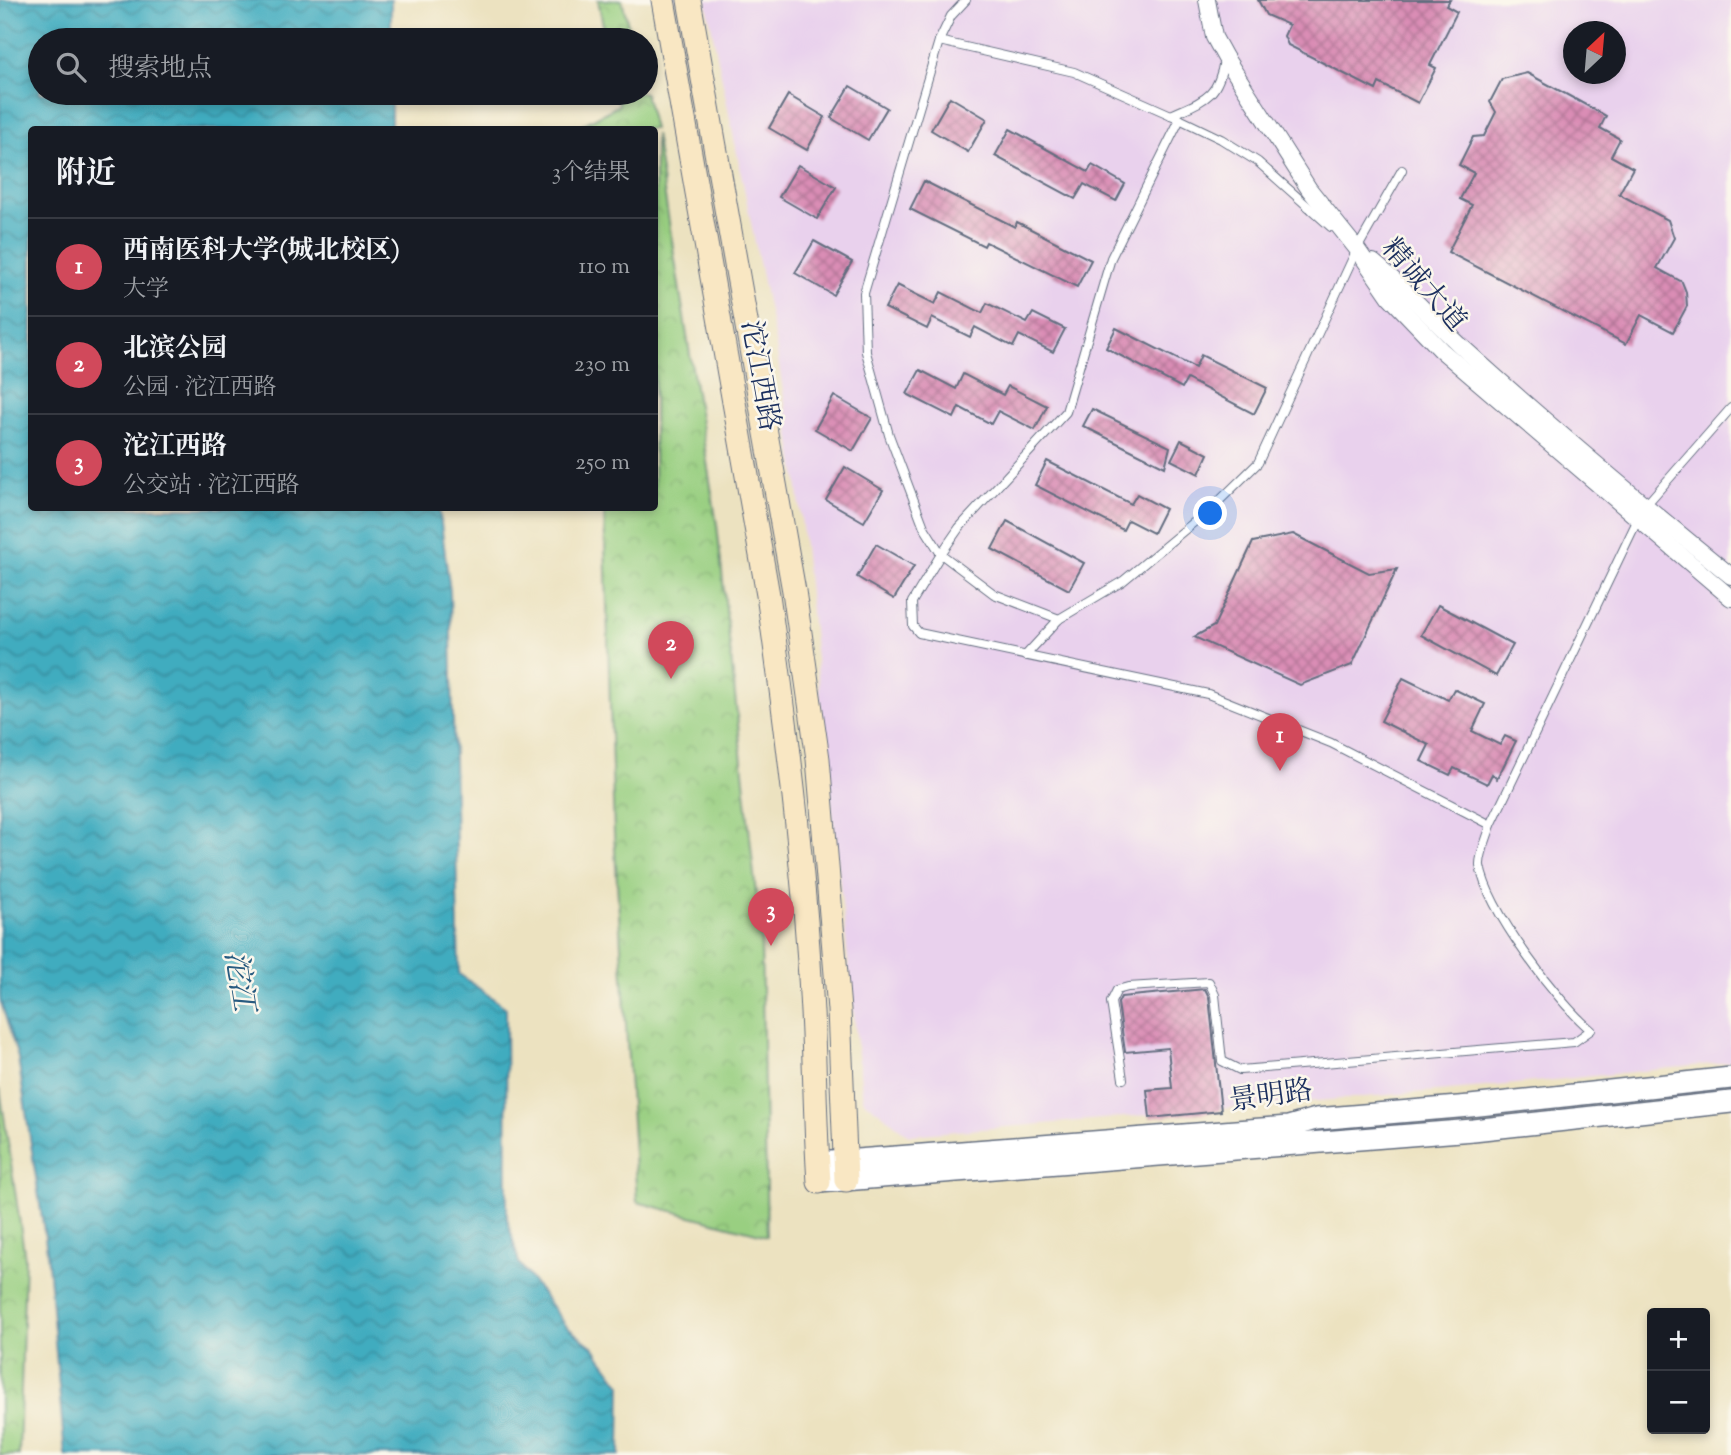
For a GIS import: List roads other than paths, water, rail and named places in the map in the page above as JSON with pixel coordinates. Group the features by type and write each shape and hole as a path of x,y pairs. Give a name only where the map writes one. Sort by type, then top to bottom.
{"main road":[{"name":"沱江西路","path":"663,0 778,666 803,894 812,1010 819,1172"},
{"name":"沱江西路","path":"690,0 794,590 818,759 839,1010 846,1171"}],"street":[{"name":"精诚大道","path":"1207,0 1214,37 1225,57 1310,189 1390,297 1441,350 1641,512 1731,576"},
{"name":"精诚大道","path":"1641,512 1731,598"},
{"name":"景明路","path":"846,1171 1288,1127 1317,1119 1471,1106 1731,1078"},
{"name":"景明路","path":"819,1172 1473,1130 1731,1102"}],"lane":[{"path":"966,0 951,16 939,41 864,293 866,352 889,435 924,527 941,554 994,594 1059,619"},
{"path":"939,41 1074,72 1221,139 1258,162 1357,249"},
{"path":"1171,115 1211,94 1221,80 1225,57"},
{"path":"1180,119 1111,258 1066,412 958,528 912,602 913,626 919,634 1208,694 1331,743 1491,825"},
{"path":"1026,656 1059,619 1123,581 1216,504 1258,463 1357,249 1402,170"},
{"path":"1123,1079 1111,1002 1117,990 1128,987 1209,982 1215,995 1222,1061 1240,1070 1574,1042 1591,1030 1535,967 1493,901 1480,864 1491,825 1641,512 1731,408"}],"water":[{"name":"沱江","path":"0,0 391,0 391,28 28,28 28,105 391,105 391,126 28,126 28,511 439,511 450,591 459,974 506,1008 507,1218 519,1263 568,1328 593,1347 621,1385 620,1455 65,1455 47,1251 18,1058 0,999"}],"place":[{"name":"北滨公园","path":"671,679"},
{"name":"西南医科大学(城北校区)","path":"1280,771"},
{"name":"沱江西路","path":"771,946"}]}
